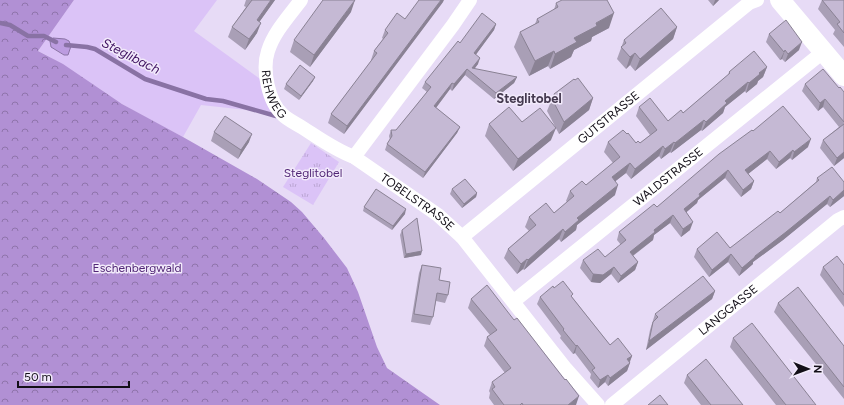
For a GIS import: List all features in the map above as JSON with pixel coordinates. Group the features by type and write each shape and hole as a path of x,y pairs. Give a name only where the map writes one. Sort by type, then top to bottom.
{"main road":[{"path":"780,0 844,76"}],"street":[{"name":"REHWEG","path":"301,0 276,34 268,52 266,72 267,84 273,100 282,114 340,152 354,157"},
{"path":"354,157 470,0"},
{"name":"GUTSTRASSE","path":"462,237 749,3 757,0"},
{"name":"WALDSTRASSE","path":"514,301 823,52"},
{"name":"TOBELSTRASSE","path":"354,157 438,214 462,237 514,301 566,369 598,405"},
{"name":"LANGGASSE","path":"612,405 838,220 844,217"}],"green space":[{"name":"Eschenbergwald","path":"0,0 74,0 38,51 63,64 122,104 257,179 291,202 302,212 347,268 358,292 377,347 387,368 440,405 0,405"},
{"path":"74,0 217,0 194,31 267,84 282,114 201,105 183,137 138,113 57,61 38,51","holes":["65,39 69,41 71,45 68,55 63,55 50,46 50,43"]},
{"name":"Steglitobel","path":"311,143 339,162 313,205 283,187"}],"shaded area":[{"path":"53,38 65,39 69,41 71,46 68,55 64,55 51,47 50,41"}],"building":[{"path":"252,0 271,0 257,20 261,23 249,39 232,27"},
{"path":"323,0 355,0 314,55 294,40"},
{"path":"419,0 441,0 347,126 331,114 377,53 374,51 388,33 385,30 397,13 405,19"},
{"path":"562,0 607,0 614,13 596,23 597,26 574,38 577,42 555,54 554,51 535,61 520,32 539,22 537,19 558,7 556,3"},
{"path":"822,0 844,0 844,33 837,24 840,22"},
{"path":"661,8 677,27 640,59 635,53 630,57 621,47 626,43 624,40"},
{"path":"482,13 496,24 474,53 480,58 472,68 517,77 496,93 467,69 454,84 452,83 434,106 460,127 425,172 387,144 392,136 391,130 396,130 431,87 425,82 458,41 460,43"},
{"path":"786,20 802,42 788,54 785,50 784,52 769,34"},
{"path":"754,51 767,67 725,101 727,103 706,122 704,120 665,149 663,146 635,169 630,163 612,177 618,185 577,218 579,220 565,232 563,229 528,260 527,259 521,264 508,249 536,225 529,217 546,203 554,213 574,196 570,191 582,181 586,185 620,157 608,142 623,130 627,134 628,133 636,143 638,141 640,143 657,130 639,107 650,98 668,121 681,110 683,113"},
{"path":"300,65 315,77 301,96 286,84"},
{"path":"823,69 844,92 844,122 825,99 820,103 805,84"},
{"path":"578,78 593,98 564,122 552,99 555,96 554,94 574,79 575,80"},
{"path":"783,106 811,139 794,152 793,150 779,162 770,151 745,170 754,181 743,190 728,170 699,194 700,196 684,209 693,222 683,229 673,215 630,252 638,262 621,276 614,267 603,275 593,274 583,260 598,249 605,257 626,240 619,232 654,204 657,207 719,154 752,130 753,131"},
{"path":"509,107 522,122 540,108 556,128 518,159 489,124"},
{"path":"225,116 252,134 241,150 214,132"},
{"path":"844,124 844,152 837,158 823,140"},
{"path":"832,167 844,182 844,190 833,200 830,196 742,268 731,254 712,270 697,249 717,232 730,248 778,211 780,213 819,180 817,178"},
{"path":"465,179 477,193 464,204 452,189"},
{"path":"376,189 406,209 393,226 364,207"},
{"path":"417,218 422,251 406,254 402,230"},
{"path":"837,256 844,265 844,295 823,267"},
{"path":"422,265 441,268 439,280 450,282 448,295 437,293 433,317 414,314"},
{"path":"703,276 715,291 649,341 653,322 658,317 655,314"},
{"path":"563,281 573,294 571,296 610,345 618,338 632,356 627,359 630,363 610,378 608,375 600,380 592,370 595,368 563,330 564,329 540,297 553,286 554,288"},
{"path":"487,285 514,320 517,318 579,396 568,405 523,405 522,403 520,405 504,405 492,389 495,387 492,382 511,368 487,337 497,330 471,299"},
{"path":"798,287 844,346 844,387 778,303"},
{"path":"752,323 816,405 786,405 733,338"},
{"path":"706,359 743,405 711,405 687,375"},
{"path":"660,395 668,405 648,405"}],"waterway":[{"name":"Steglibach","path":"0,23 10,25 28,36 44,36 56,42"},
{"name":"Steglibach","path":"66,45 95,49 145,79 206,99 223,101 276,116"}],"district":[{"name":"Steglitobel","path":"529,98"}]}
